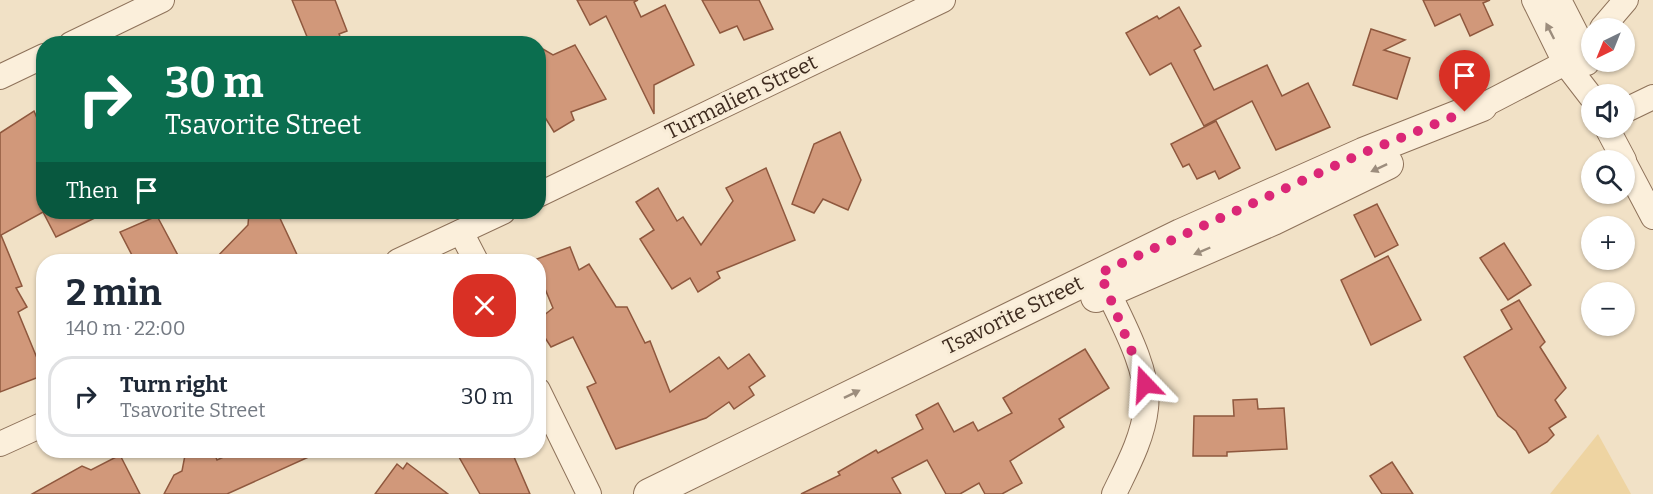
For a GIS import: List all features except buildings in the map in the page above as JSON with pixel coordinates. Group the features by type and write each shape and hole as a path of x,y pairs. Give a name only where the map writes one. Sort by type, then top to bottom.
{"street":[{"name":"Turmalien Street","path":"546,191 943,0"},
{"path":"1534,0 1580,51"},
{"path":"1558,0 1580,51 1589,84"},
{"path":"1611,18 1626,0"},
{"path":"85,36 149,3"},
{"name":"Tsavorite Street","path":"649,494 1103,282 1273,220 1437,141 1482,106 1580,51"},
{"path":"0,77 36,60"},
{"path":"1635,106 1653,97"},
{"path":"1635,175 1646,189 1653,217"},
{"path":"413,254 488,219"},
{"path":"461,232 472,254"},
{"path":"1103,282 1140,366 1145,384 1147,407 1142,429 1114,494"},
{"name":"Tsavorite Street","path":"692,494 1103,282"},
{"path":"546,406 589,494"},
{"path":"0,444 36,428"}],"sand":[{"path":"1598,434 1631,494 1550,494"}],"route":[{"path":"1145,384 1140,366 1100,273 1181,234 1363,153 1465,112"}]}
